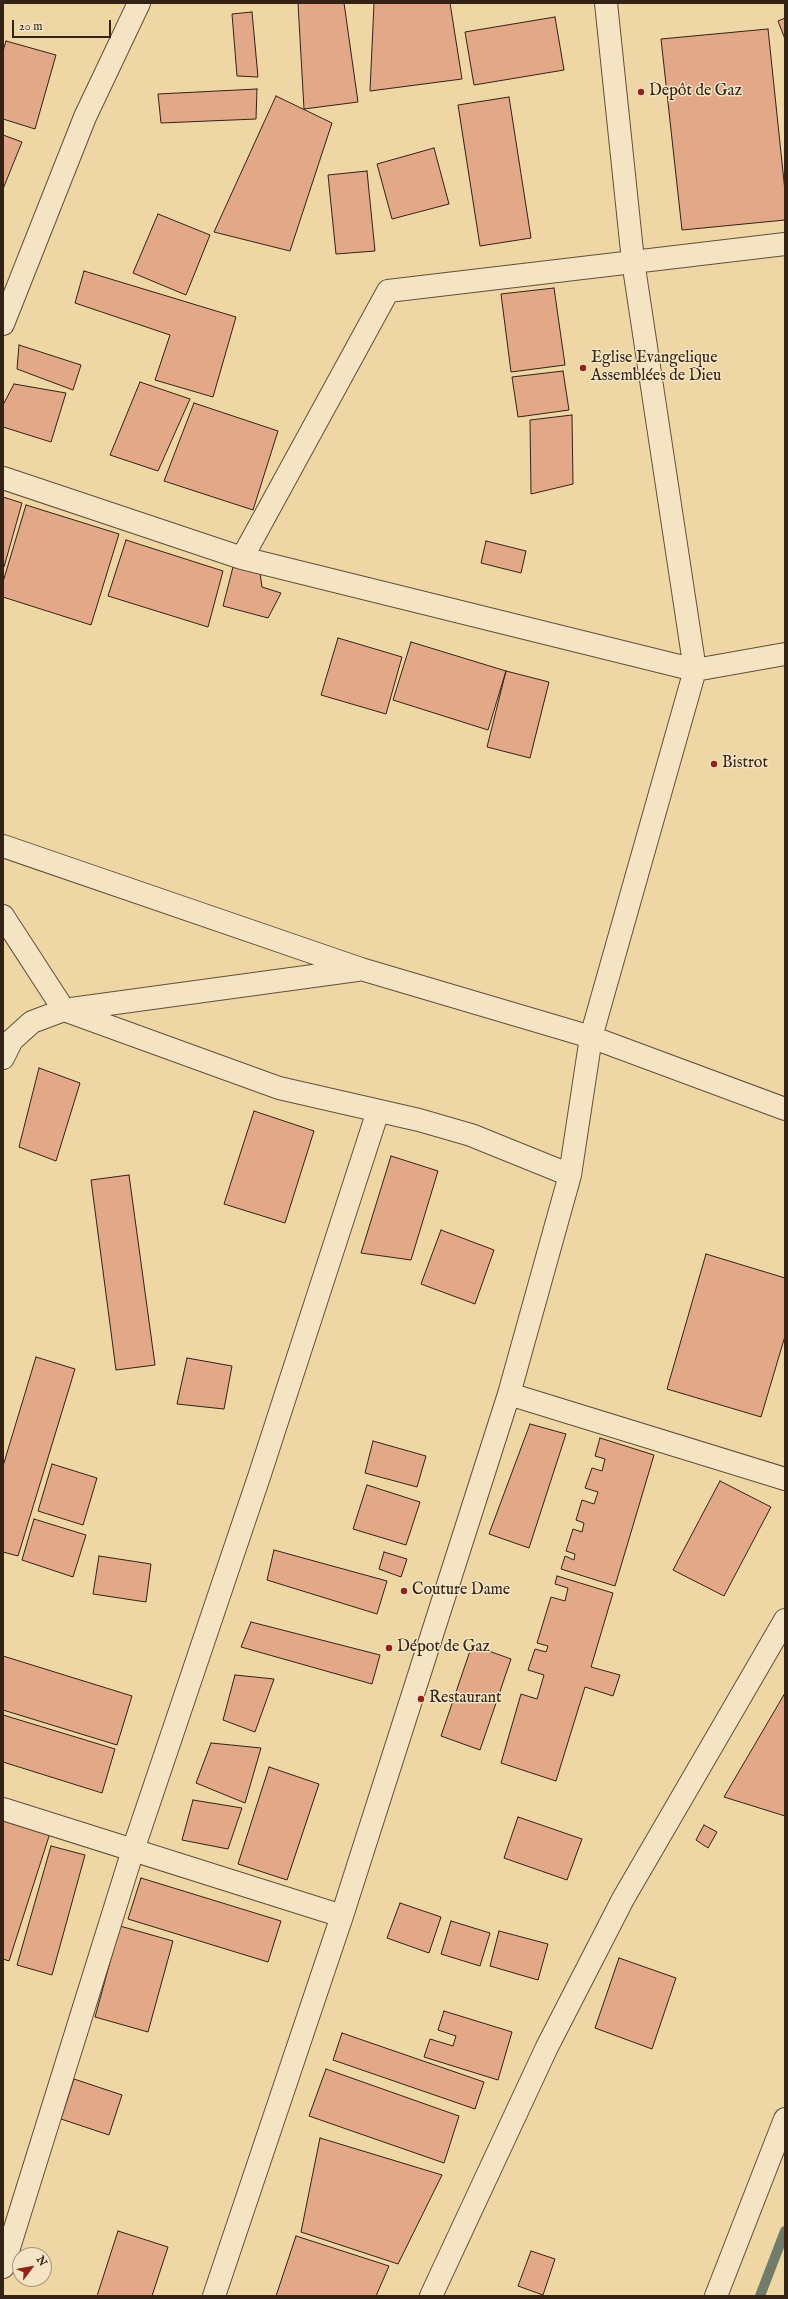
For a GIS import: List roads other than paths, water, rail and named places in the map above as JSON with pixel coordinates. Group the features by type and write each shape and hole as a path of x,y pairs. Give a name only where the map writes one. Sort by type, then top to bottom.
{"street":[{"path":"3,324 85,118 138,3"},
{"path":"214,2296 342,1916 509,1394 570,1175 591,1037 695,670 633,261 606,3"},
{"path":"242,558 388,291 785,244"},
{"path":"3,478 242,558 695,670 785,654"},
{"path":"3,846 361,969 591,1037 785,1109"},
{"path":"3,916 64,1010 279,1088 378,1111 470,1135 570,1175"},
{"path":"3,1058 12,1040 32,1022 64,1010 361,969"},
{"path":"3,2267 133,1850 259,1477 378,1111"},
{"path":"509,1394 785,1479"},
{"path":"431,2296 547,2047 623,1899 785,1620"},
{"path":"3,1809 342,1916"},
{"path":"716,2296 785,2119"}],"waterway":[{"path":"760,2296 785,2231"}],"place":[{"name":"Depôt de Gaz","path":"641,92"},
{"name":"Eglise Evangelique Assemblées de Dieu","path":"583,368"},
{"name":"Bistrot","path":"714,764"},
{"name":"Couture Dame","path":"404,1591"},
{"name":"Dépot de Gaz","path":"389,1648"},
{"name":"Restaurant","path":"421,1699"}]}
